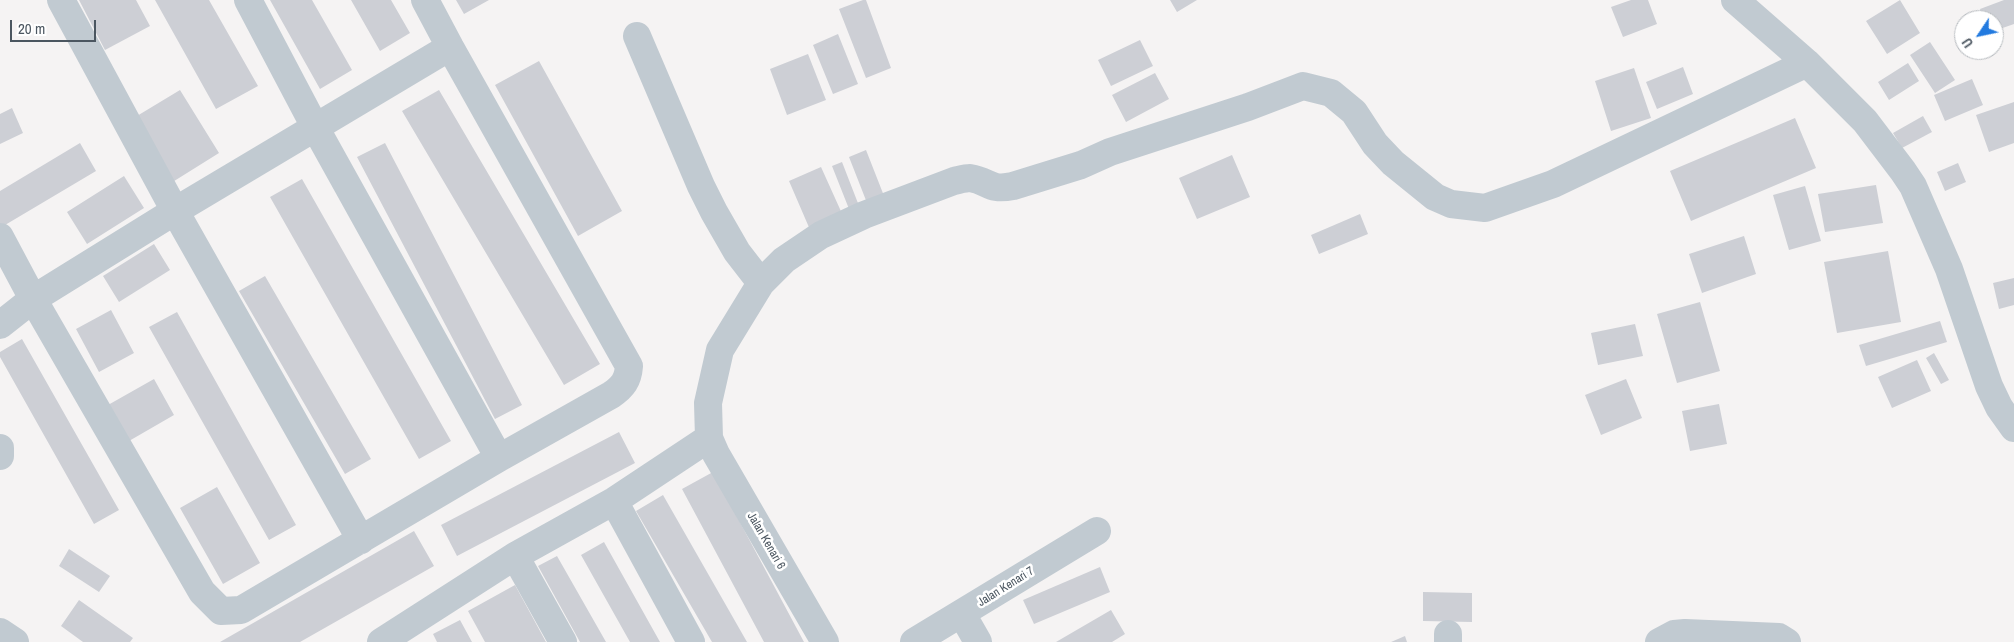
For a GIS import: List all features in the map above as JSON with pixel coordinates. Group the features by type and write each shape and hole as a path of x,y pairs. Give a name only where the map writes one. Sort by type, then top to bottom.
{"street":[{"path":"60,0 175,211 361,540"},
{"path":"248,0 315,127 499,458"},
{"path":"0,237 33,299 202,592 221,611 241,610 499,458 619,390 626,382 629,366 425,0"},
{"path":"1735,0 1807,63 1866,121 1913,186 1949,268 1989,386 1999,407 2014,428"},
{"path":"637,36 714,212 737,252 761,282"},
{"path":"0,325 33,299 175,211 450,47"},
{"path":"381,642 410,635 515,556 614,501 709,438 708,403 720,350 761,282 784,260 821,235 864,215 954,181 968,178 992,187 1013,186 1080,165 1110,152 1248,107 1303,86 1331,93 1354,112 1375,144 1393,163 1435,197 1451,204 1485,208 1554,184 1807,63"},
{"name":"Jalan Kenari 6","path":"709,438 716,454 825,642"},
{"path":"0,448 0,456"},
{"path":"614,501 691,642"},
{"name":"Jalan Kenari 7","path":"914,642 1097,531"},
{"path":"515,556 563,642"},
{"path":"962,614 978,642"},
{"path":"0,632 15,642"},
{"path":"1660,642 1674,634 1685,633 1782,640"}],"building":[{"path":"79,0 136,0 150,26 105,50"},
{"path":"155,0 209,0 258,86 216,109"},
{"path":"270,0 312,0 352,70 320,89"},
{"path":"351,0 391,0 410,33 380,51"},
{"path":"456,0 489,0 464,14"},
{"path":"866,0 891,68 866,78 839,9"},
{"path":"1170,0 1197,0 1177,12"},
{"path":"1631,0 1648,0 1657,24 1623,37 1611,7"},
{"path":"1900,0 1920,33 1887,54 1866,21"},
{"path":"2004,0 2014,0 2014,24 2004,28 2004,10 1980,9"},
{"path":"838,34 858,84 833,94 813,45"},
{"path":"1140,40 1153,66 1111,86 1098,60"},
{"path":"1930,42 1955,80 1935,93 1910,55"},
{"path":"808,54 826,100 787,115 770,69"},
{"path":"539,61 622,211 578,236 495,85"},
{"path":"1908,63 1919,81 1889,100 1878,82"},
{"path":"1683,67 1693,94 1657,109 1646,82"},
{"path":"1634,68 1651,118 1611,131 1595,81"},
{"path":"1155,73 1169,99 1126,122 1112,95"},
{"path":"1972,79 1983,105 1945,121 1934,95"},
{"path":"180,90 219,153 171,183 132,119"},
{"path":"439,90 600,364 564,385 402,111"},
{"path":"2014,102 2014,143 1989,152 1976,115"},
{"path":"12,108 23,133 0,144 0,114"},
{"path":"1923,116 1932,132 1902,148 1893,133"},
{"path":"1795,118 1816,168 1691,221 1670,171"},
{"path":"80,143 96,171 0,228 0,191"},
{"path":"385,143 522,405 495,419 357,157"},
{"path":"866,150 886,201 869,208 849,157"},
{"path":"1232,155 1250,197 1197,219 1179,178"},
{"path":"842,162 861,211 851,214 832,166"},
{"path":"1958,163 1966,182 1945,191 1937,172"},
{"path":"821,167 844,218 811,232 789,181"},
{"path":"124,176 144,208 87,244 67,212"},
{"path":"302,179 451,441 419,459 270,197"},
{"path":"1876,185 1883,223 1825,232 1818,194"},
{"path":"1805,186 1821,241 1789,250 1773,195"},
{"path":"1360,214 1368,234 1319,254 1311,235"},
{"path":"1744,236 1756,274 1702,293 1689,254"},
{"path":"154,244 170,270 119,302 103,276"},
{"path":"1888,251 1901,322 1837,333 1824,262"},
{"path":"265,276 371,459 345,474 239,291"},
{"path":"2014,278 2014,305 1999,309 1993,283"},
{"path":"1700,302 1720,371 1677,383 1657,314"},
{"path":"111,310 134,353 99,372 76,329"},
{"path":"177,312 296,525 269,540 149,327"},
{"path":"1940,321 1947,342 1866,366 1859,345"},
{"path":"1635,324 1643,356 1598,365 1591,333"},
{"path":"22,339 119,510 94,524 0,357 0,352"},
{"path":"1934,353 1949,380 1941,384 1926,358"},
{"path":"1917,360 1931,391 1892,408 1878,377"},
{"path":"154,379 174,415 129,441 108,405"},
{"path":"1626,379 1642,418 1601,435 1585,395"},
{"path":"1719,404 1727,444 1690,451 1682,411"},
{"path":"619,432 635,463 457,556 441,525"},
{"path":"713,472 804,642 764,642 682,489"},
{"path":"217,487 260,563 223,584 180,508"},
{"path":"663,495 747,642 712,642 636,511"},
{"path":"414,531 434,566 300,642 220,642"},
{"path":"604,542 660,642 630,642 581,555"},
{"path":"69,549 110,576 99,592 59,566"},
{"path":"557,556 606,642 580,642 538,566"},
{"path":"1100,567 1110,592 1034,624 1023,600"},
{"path":"515,585 546,642 485,642 468,611"},
{"path":"1423,592 1472,593 1472,622 1423,621"},
{"path":"79,600 133,638 130,642 83,642 61,626"},
{"path":"1111,610 1125,634 1112,642 1056,642"},
{"path":"460,620 472,642 437,642 433,634"},
{"path":"1405,636 1407,642 1391,642"}]}
